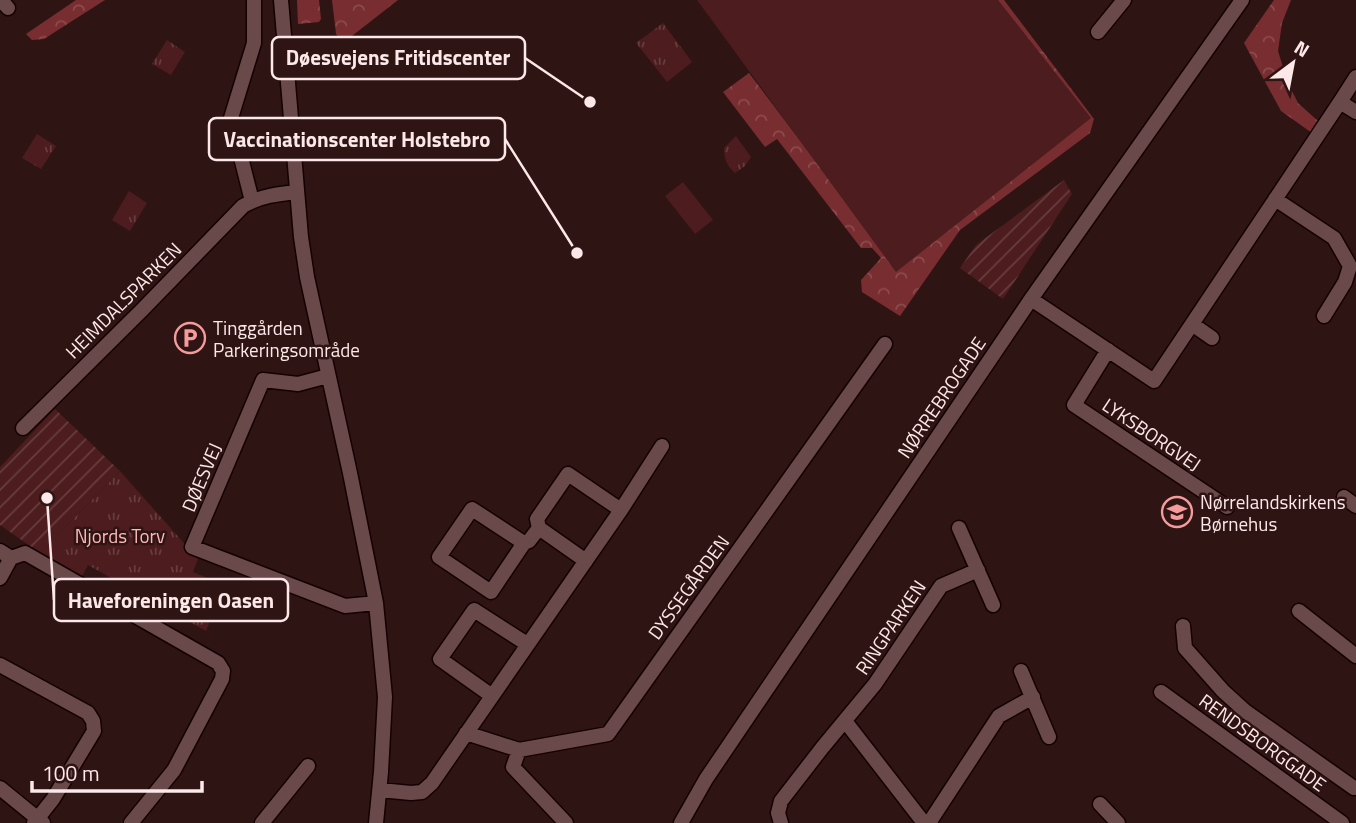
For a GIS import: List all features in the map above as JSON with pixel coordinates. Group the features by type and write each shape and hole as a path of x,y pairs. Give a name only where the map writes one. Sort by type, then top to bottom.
{"street":[{"path":"252,201 231,118 254,43 254,0"},
{"path":"281,0 301,237 307,277 376,603 385,697 376,823"},
{"path":"1098,32 1124,0"},
{"name":"NØRREBROGADE","path":"681,823 706,779 1031,299 1242,0"},
{"path":"1031,299 1154,381 1356,77"},
{"path":"1340,102 1356,113"},
{"name":"HEIMDALSPARKEN","path":"23,428 243,206 271,195 297,192"},
{"path":"1275,200 1334,238 1350,266 1345,282 1324,316"},
{"path":"1192,324 1212,338"},
{"name":"DYSSEGÅRDEN","path":"466,733 519,750 608,734 884,344"},
{"name":"LYKSBORGVEJ","path":"1108,350 1074,405 1227,507"},
{"name":"DØESVEJ","path":"328,376 298,384 263,380 192,547 345,606 376,603"},
{"path":"380,790 422,792 432,783 662,446"},
{"path":"586,561 539,528 537,519 568,474 621,509"},
{"path":"1344,497 1356,506"},
{"path":"491,592 439,557 472,509 524,543"},
{"path":"492,696 440,659 474,610 482,605 524,543 529,541 539,528"},
{"path":"959,528 992,605"},
{"path":"0,578 5,554 25,553 218,663 223,671 222,679 174,770 131,823"},
{"name":"RINGPARKEN","path":"781,823 778,813 782,801 875,684 942,586 978,570"},
{"path":"474,610 527,644"},
{"path":"1299,611 1356,656"},
{"name":"RENDSBORGGADE","path":"1182,626 1185,648 1223,691 1245,711 1355,790"},
{"path":"0,665 88,713 93,721 94,731 38,821 0,788"},
{"path":"1021,671 1049,737"},
{"name":"RENDSBORGGADE","path":"1161,692 1342,823"},
{"path":"845,721 927,823 999,716 1033,697"},
{"path":"519,750 513,767 566,823"},
{"path":"262,823 308,766"}],"green space":[{"path":"76,0 105,0 44,39 32,40 26,34"},
{"path":"297,0 319,0 319,22 298,24"},
{"path":"332,0 398,0 343,43 336,34"},
{"path":"697,0 998,0 1091,118 896,272"},
{"path":"981,0 1004,0 1094,119 1090,133 960,230 900,316 862,292 861,280 881,258 872,248 861,248 777,139 765,147 723,92 749,73 895,266"},
{"path":"1274,0 1291,0 1282,23 1278,51 1288,83 1298,103 1318,121 1312,133 1281,111 1244,43"},
{"path":"663,23 692,62 667,82 636,43"},
{"path":"167,40 185,52 171,75 152,64"},
{"path":"37,134 56,146 41,169 22,158"},
{"path":"736,136 751,157 745,166 735,173 726,162 724,148"},
{"path":"1064,180 1072,194 1003,299 960,268 976,245"},
{"path":"683,182 713,220 695,234 665,196"},
{"path":"129,191 147,203 130,231 112,220"},
{"path":"55,409 120,471 40,553 0,525 0,467"},
{"name":"Njords Torv","path":"120,471 198,559 193,572 224,585 206,631 88,565 80,580 40,553"}],"place":[{"name":"Døesvejens Fritidscenter","path":"590,102"},
{"name":"Vaccinationscenter Holstebro","path":"577,253"},
{"name":"Tinggården Parkeringsområde","path":"190,338"},
{"name":"Haveforeningen Oasen","path":"47,498"},
{"name":"Nørrelandskirkens Børnehus","path":"1177,512"}]}
